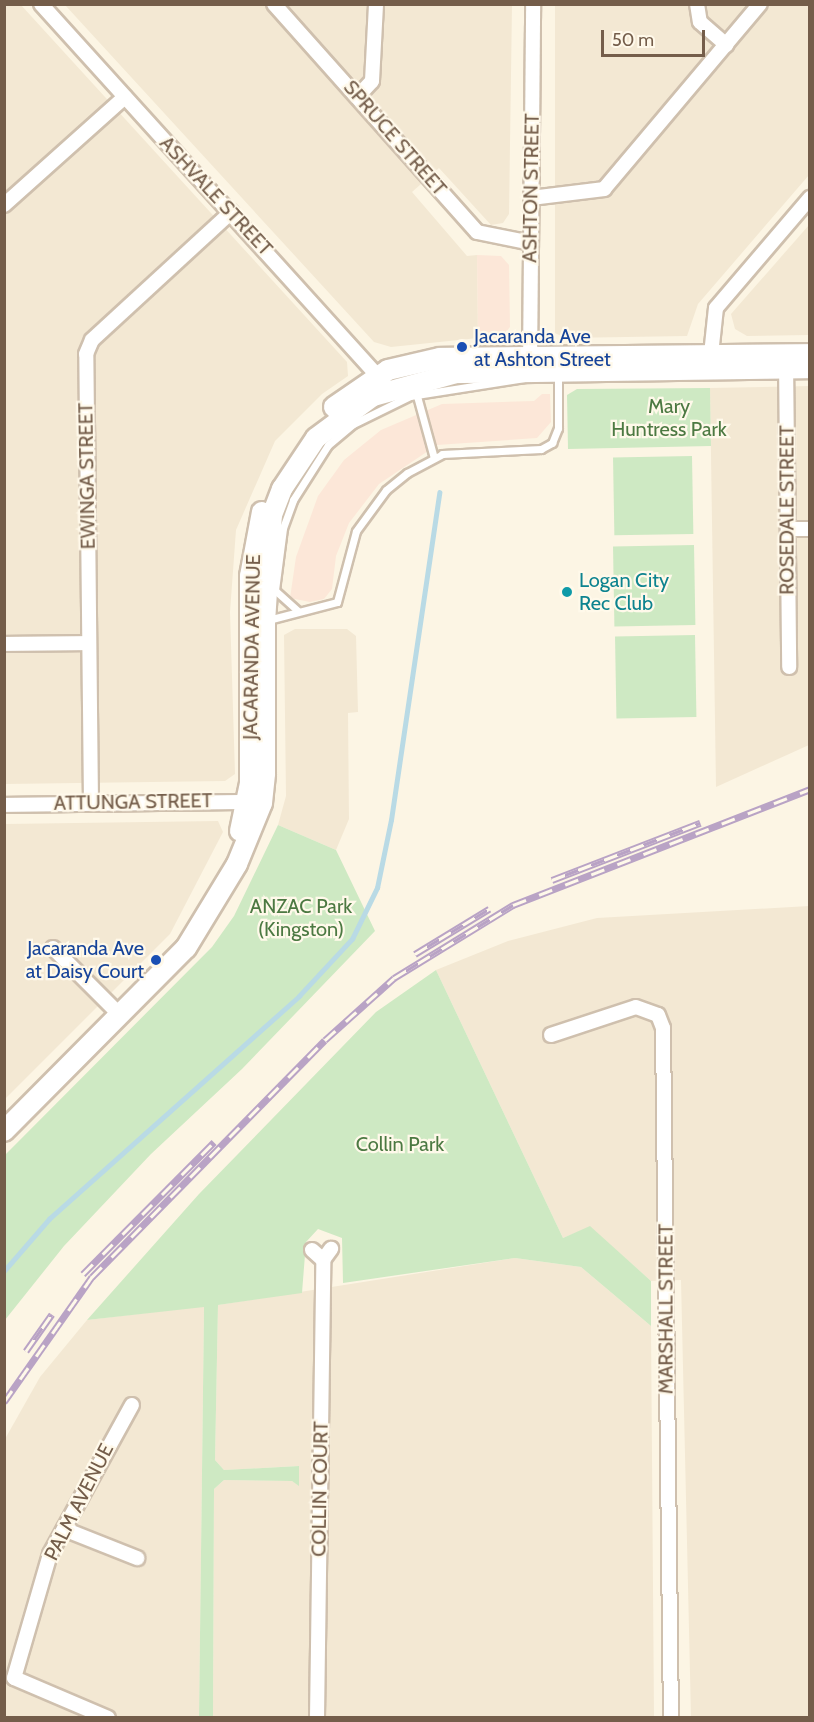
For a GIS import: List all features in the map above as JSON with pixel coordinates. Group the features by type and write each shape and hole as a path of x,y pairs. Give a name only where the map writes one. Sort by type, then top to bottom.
{"street":[{"name":"ASHVALE STREET","path":"41,4 383,383"},
{"name":"SPRUCE STREET","path":"274,4 358,95 477,232 531,243"},
{"path":"358,95 372,81 376,4"},
{"name":"ASHTON STREET","path":"530,363 533,4"},
{"path":"697,4 700,22 726,45"},
{"path":"531,198 604,189 760,4"},
{"path":"4,205 125,97"},
{"path":"709,362 716,308 810,198"},
{"name":"EWINGA STREET","path":"91,803 86,354 92,340 231,212"},
{"name":"JACARANDA AVENUE","path":"255,802 250,693 250,576 264,504 301,440 341,401 383,383 530,363 786,361 810,354"},
{"name":"JACARANDA AVENUE","path":"786,361 810,368"},
{"name":"ROSEDALE STREET","path":"786,361 789,667"},
{"name":"JACARANDA AVENUE","path":"4,1131 178,953 221,898 255,802 265,622 270,580 272,515 297,463 341,416 383,383"},
{"path":"788,529 810,529"},
{"path":"4,644 89,643"},
{"name":"ATTUNGA STREET","path":"4,804 255,802"},
{"path":"53,948 119,1014"},
{"name":"MARSHALL STREET","path":"550,1035 636,1007 658,1015 663,1028 670,1718"},
{"name":"COLLIN COURT","path":"312,1250 327,1254 317,1718"},
{"name":"PALM AVENUE","path":"108,1718 14,1678 50,1554 132,1406"},
{"path":"64,1528 136,1558"}],"lane":[{"path":"298,611 280,600 270,580 282,563 283,528 293,500 315,462 353,424 417,396 450,387 514,384 530,363"},
{"path":"250,693 265,622 337,602 349,552 368,511 406,473 434,458 494,448 541,449 552,443 558,428 558,363"},
{"path":"417,396 434,458"}],"shaded area":[{"path":"4,5 21,5 347,362 348,376 322,394 275,441 236,530 230,612 235,774 225,781 5,784"},
{"path":"65,5 512,5 509,214 503,223 491,225 439,168 412,192 467,256 477,255 478,338 391,347 374,342"},
{"path":"555,5 809,5 809,175 698,304 687,336 565,338 555,333"},
{"path":"809,225 809,335 747,336 735,329 731,314"},
{"path":"477,255 501,256 509,265 510,327 501,338 478,338"},
{"path":"810,386 809,745 716,787 710,388"},
{"path":"542,394 550,394 551,422 537,438 437,445 379,484 349,523 336,556 332,589 324,599 310,602 290,598 296,557 318,496 344,460 381,430 442,404 534,401"},
{"path":"295,629 347,629 356,636 358,712 348,713 349,819 336,850 278,825 286,796 284,635"},
{"path":"218,821 223,832 170,934 5,1099 5,824"},
{"path":"809,906 809,1717 691,1717 681,1280 651,1281 590,1227 563,1238 436,970 508,941 597,918"},
{"path":"515,1258 581,1267 651,1326 654,1717 213,1718 214,1489 224,1480 292,1481 299,1485 298,1466 224,1470 215,1460 218,1305"},
{"path":"204,1306 199,1717 5,1718 5,1439 40,1377 87,1320"}],"green space":[{"name":"Mary Huntress Park","path":"710,388 711,446 568,449 567,395 577,389"},
{"path":"692,456 693,534 614,535 613,457"},
{"path":"694,545 695,625 614,626 613,546"},
{"path":"695,635 696,717 616,718 615,636"},
{"name":"ANZAC Park (Kingston)","path":"278,825 336,850 375,931 242,1069 151,1154 64,1246 5,1320 5,1155 212,947 234,916"},
{"name":"Collin Park","path":"436,970 563,1238 590,1226 651,1281 651,1326 581,1267 515,1258 343,1283 342,1238 318,1229 306,1242 302,1293 218,1305 215,1460 224,1470 299,1466 299,1486 292,1481 224,1480 214,1489 213,1717 199,1717 204,1307 87,1320 199,1194 376,1012"}],"waterway":[{"path":"4,1271 49,1219 299,996 352,939 377,888 391,820 439,493"}],"railway":[{"path":"4,1402 92,1277 325,1040 394,978 513,905 810,789"},
{"path":"552,880 700,823"},
{"path":"415,954 489,909"},
{"path":"83,1274 214,1142"},
{"path":"26,1351 52,1314"}],"place":[{"name":"Jacaranda Ave at Ashton Street","path":"462,347"},
{"name":"Logan City Rec Club","path":"567,592"},
{"name":"Jacaranda Ave at Daisy Court","path":"156,960"}]}
